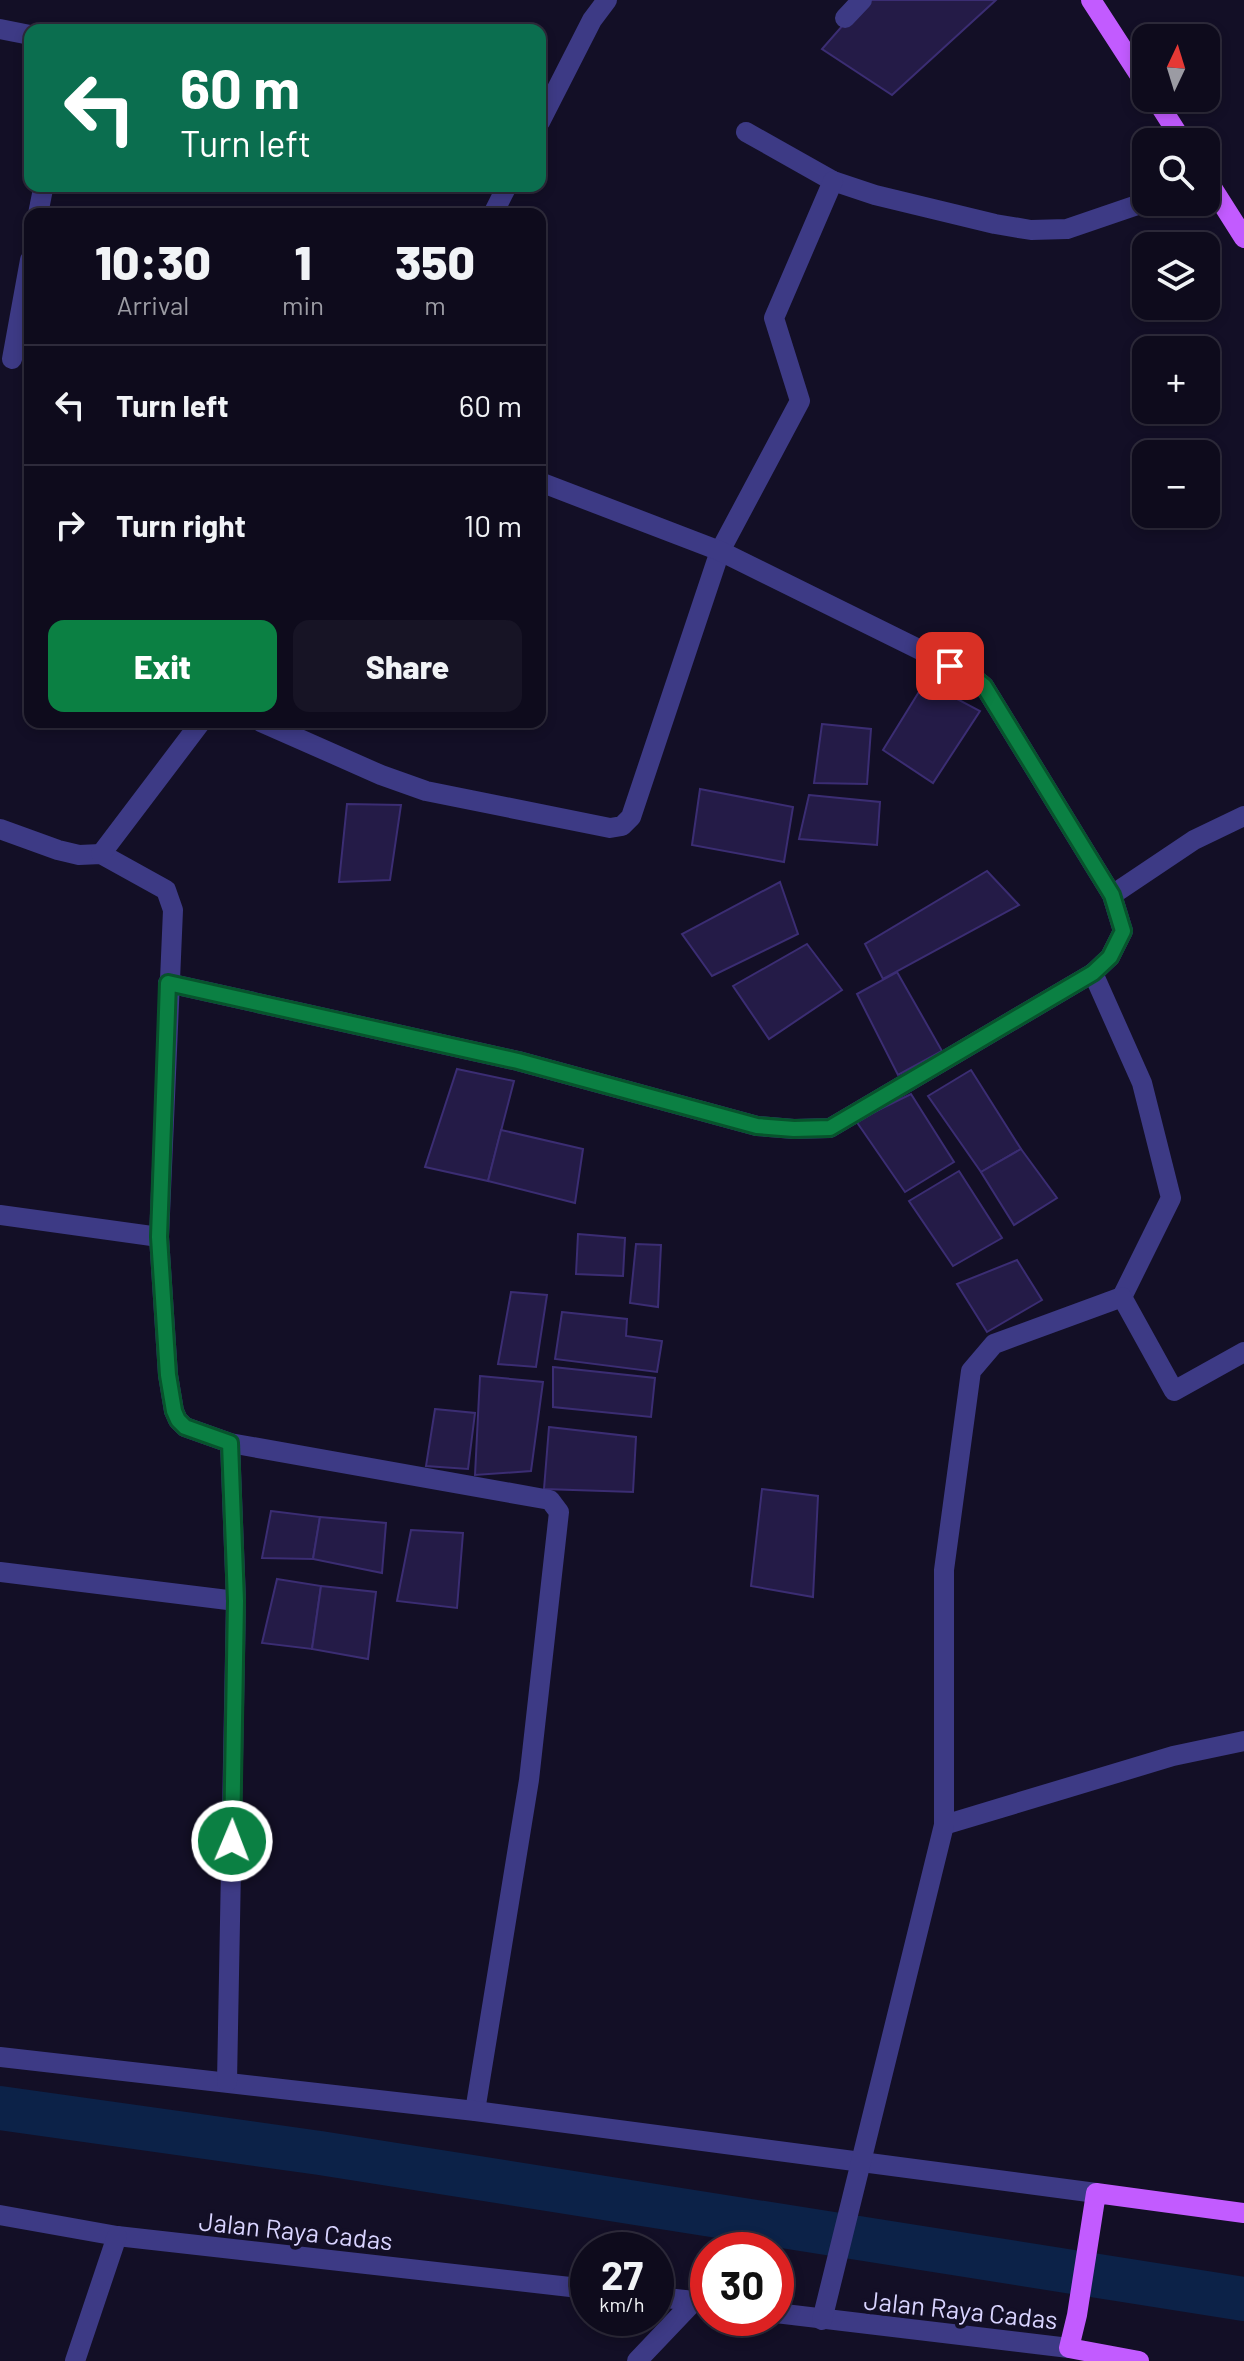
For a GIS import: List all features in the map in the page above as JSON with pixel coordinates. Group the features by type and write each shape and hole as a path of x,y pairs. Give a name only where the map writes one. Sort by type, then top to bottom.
{"main road":[{"path":"1091,0 1132,63"},
{"path":"1220,201 1244,238"},
{"path":"1069,2348 1096,2193 1244,2213"},
{"name":"Jalan Raya Cadas","path":"1069,2348 1139,2361"}],"street":[{"path":"546,110 592,20 607,0"},
{"path":"845,18 862,0"},
{"path":"0,29 24,34"},
{"path":"746,132 833,181 890,199 995,224 1031,230 1067,229 1132,207"},
{"path":"275,728 381,775 426,791 610,828 622,826 631,817 720,551 800,401 774,318 833,181"},
{"path":"14,359 24,297"},
{"path":"168,983 518,1061 757,1126 794,1129 830,1128 1093,973 1110,957 1123,931 1112,895 984,686 969,674 720,551 546,484"},
{"path":"101,854 196,728"},
{"path":"1112,895 1194,840 1244,816"},
{"path":"0,829 58,850 79,855 101,854 166,890 170,898 173,910 159,1237 168,1375 174,1411 185,1427 230,1443 550,1500 559,1512 529,1780 475,2111"},
{"path":"822,2320 944,1825 944,1570 971,1371 994,1344 1122,1297 1171,1198 1142,1083 1093,973"},
{"path":"0,1215 159,1237"},
{"path":"1122,1297 1174,1391 1244,1352"},
{"path":"227,2082 236,1601 230,1443"},
{"path":"0,1572 236,1601"},
{"path":"944,1825 1173,1756 1244,1741"},
{"path":"0,2057 475,2111 1096,2193"},
{"name":"Jalan Raya Cadas","path":"0,2215 117,2236 570,2287"},
{"path":"75,2361 117,2236"},
{"path":"637,2361 690,2312"},
{"name":"Jalan Raya Cadas","path":"794,2316 1069,2348"}],"building":[{"path":"865,0 996,0 892,95 822,49"},
{"path":"925,682 980,711 933,783 883,750"},
{"path":"822,724 871,729 867,784 814,783"},
{"path":"700,789 793,807 784,862 692,845"},
{"path":"809,795 880,802 877,845 799,839"},
{"path":"347,804 401,805 390,880 339,882"},
{"path":"987,871 1019,905 883,979 865,944"},
{"path":"780,882 798,934 712,976 682,934"},
{"path":"807,944 842,990 769,1039 733,986"},
{"path":"897,972 942,1051 898,1075 857,994"},
{"path":"457,1069 514,1081 488,1181 425,1167"},
{"path":"971,1070 1021,1149 981,1172 928,1096"},
{"path":"911,1094 954,1162 905,1192 856,1121"},
{"path":"501,1130 583,1149 575,1203 488,1181"},
{"path":"1021,1149 1057,1198 1014,1225 981,1172"},
{"path":"959,1171 1002,1238 953,1266 909,1201"},
{"path":"578,1234 625,1238 623,1276 576,1274"},
{"path":"636,1244 661,1245 658,1307 630,1303"},
{"path":"1017,1260 1042,1300 987,1332 957,1284"},
{"path":"511,1292 547,1295 536,1367 498,1364"},
{"path":"562,1312 627,1319 626,1336 662,1341 657,1372 555,1359"},
{"path":"553,1367 655,1378 651,1417 553,1407"},
{"path":"480,1376 543,1382 531,1471 475,1475"},
{"path":"435,1409 475,1413 468,1469 426,1466"},
{"path":"549,1427 636,1437 633,1492 544,1489"},
{"path":"762,1489 818,1496 813,1597 751,1586"},
{"path":"271,1511 320,1517 313,1559 262,1558"},
{"path":"320,1517 386,1523 382,1573 313,1559"},
{"path":"411,1530 463,1533 457,1608 397,1601"},
{"path":"277,1579 321,1586 312,1649 262,1643"},
{"path":"321,1586 376,1592 368,1659 312,1649"}],"waterway":[{"path":"0,2108 320,2153 1244,2299"}],"route":[{"path":"232,1841 236,1601 230,1443 185,1427 178,1420 168,1375 159,1237 168,983 518,1061 757,1126 830,1128 1093,973 1110,957 1123,931 1112,895 984,686 969,674 950,666"}]}
